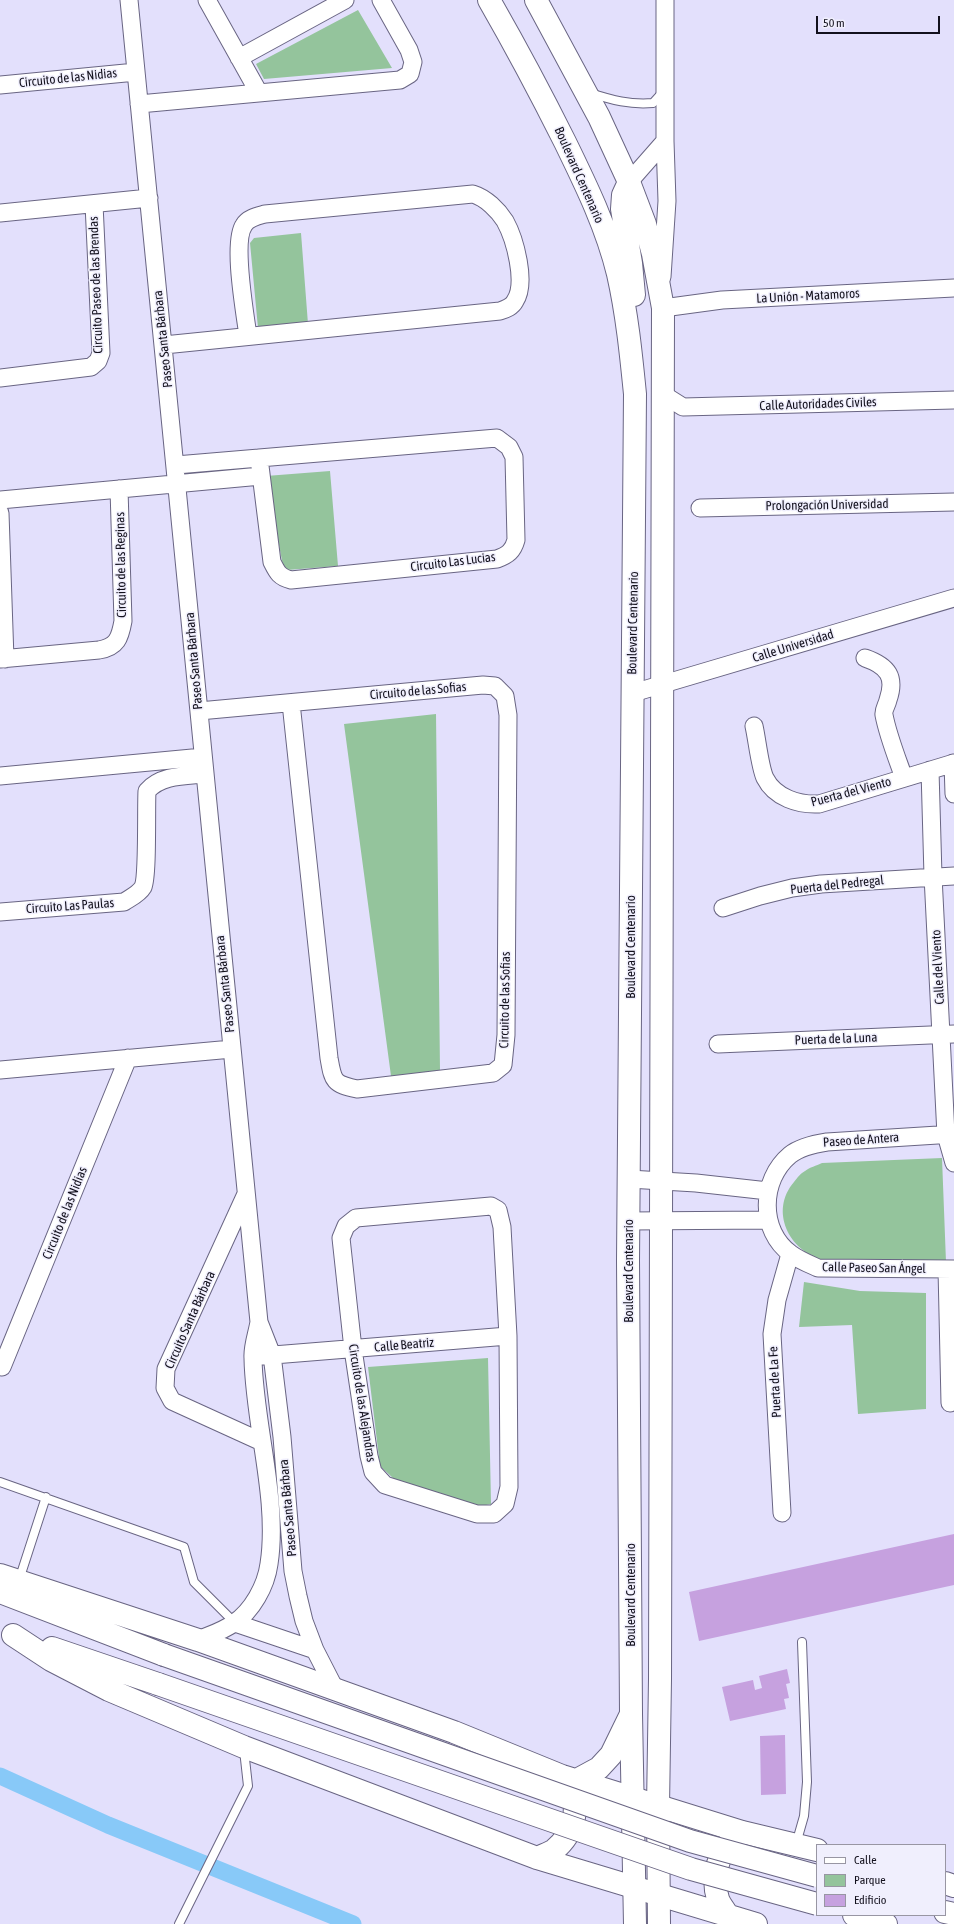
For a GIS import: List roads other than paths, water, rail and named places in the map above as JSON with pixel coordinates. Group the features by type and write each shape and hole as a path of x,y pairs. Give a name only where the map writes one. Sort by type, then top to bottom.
{"main road":[{"name":"Boulevard Centenario","path":"489,0 551,114 590,193 618,273 630,340 635,394 629,1179 631,1714 635,1924"},
{"path":"536,0 585,91 629,182 646,224 662,299 664,422 660,1180 659,1924"},
{"path":"629,182 623,195 622,209 631,263 634,299 634,323 630,340"},
{"path":"9,1577 198,1640 335,1689 454,1732 569,1778 742,1832 816,1850"},
{"path":"0,1592 164,1655 690,1841 816,1876"},
{"path":"7,1632 691,1869 816,1904"},
{"path":"7,1632 51,1660 109,1690 244,1747 537,1858 634,1887 723,1920 754,1924"},
{"path":"569,1778 599,1768 611,1755 631,1714"},
{"path":"537,1858 553,1851 566,1839 573,1824 575,1807 569,1778"},
{"path":"723,1920 715,1881 718,1862 727,1844 742,1832"},
{"path":"858,1916 886,1924"}],"street":[{"name":"Paseo Santa Bárbara","path":"129,0 178,484 203,757 259,1322 253,1357 271,1526 269,1566 262,1587 250,1607 235,1623 198,1640"},
{"path":"207,0 258,93"},
{"path":"239,58 344,0"},
{"path":"139,104 400,80 410,74 413,62 409,50 381,0"},
{"path":"662,299 667,216 665,141 665,0"},
{"name":"Circuito de las Nidias","path":"0,85 136,72"},
{"path":"629,182 665,141"},
{"path":"164,345 500,311 508,308 515,301 518,291 519,278 516,247 504,220 484,198 473,194 460,194 266,214 253,217 244,224 239,235 240,264 248,336"},
{"name":"Circuito Paseo de las Brendas","path":"0,213 148,198"},
{"name":"Circuito Paseo de las Brendas","path":"0,378 91,367 98,361 101,352 94,204"},
{"name":"La Unión - Matamoros","path":"662,299 722,300 954,288"},
{"path":"664,395 683,407 664,422"},
{"name":"Calle Autoridades Civiles","path":"683,407 954,400"},
{"name":"Circuito Las Lucias","path":"176,465 259,458 497,438 509,447 514,457 516,540 514,548 507,555 497,558 291,580 282,578 278,574 272,562 259,458"},
{"path":"0,500 261,476"},
{"name":"Circuito de las Reginas","path":"2,659 98,650 108,648 116,642 121,634 123,621 119,489"},
{"name":"Prolongación Universidad","path":"700,508 954,502"},
{"path":"0,513 2,659"},
{"name":"Calle Universidad","path":"633,693 954,598"},
{"name":"Puerta del Viento","path":"865,658 878,663 886,670 891,680 892,688 884,713 904,778"},
{"name":"Circuito de las Sofias","path":"199,711 483,685 495,686 505,696 508,715 506,1035 503,1065 493,1073 357,1088 341,1086 333,1078 328,1051 291,703"},
{"name":"Puerta del Viento","path":"754,726 765,778 774,789 789,799 804,804 819,804 954,763"},
{"path":"0,776 203,757"},
{"path":"954,763 954,794"},
{"name":"Calle del Viento","path":"930,770 933,876 947,1034 950,1135 954,1163"},
{"name":"Circuito Las Paulas","path":"0,912 124,902 136,895 143,886 145,873 147,791 154,783 164,779 205,774"},
{"name":"Puerta del Pedregal","path":"724,908 760,896 792,888 821,884 933,876 954,876"},
{"name":"Puerta de la Luna","path":"718,1044 947,1034"},
{"path":"0,1070 232,1049"},
{"name":"Circuito de las Nidias","path":"2,1367 128,1058"},
{"name":"Paseo de Antera","path":"768,1191 771,1179 779,1166 790,1155 811,1144 950,1135"},
{"path":"629,1179 660,1180 768,1191"},
{"name":"Calle Paseo San Ángel","path":"768,1191 768,1220 772,1233 790,1254 806,1263 818,1268 951,1269"},
{"name":"Circuito Santa Bárbara","path":"246,1194 166,1369 165,1388 172,1400 262,1442"},
{"name":"Circuito de las Alejandras","path":"484,1206 491,1206 498,1210 501,1217 508,1336 509,1487 505,1504 494,1514 477,1514 385,1485 373,1472 369,1456 354,1349 341,1238 346,1226 356,1218 484,1206"},
{"path":"629,1221 768,1220"},
{"name":"Puerta de La Fe","path":"782,1513 772,1334 776,1300 790,1254"},
{"path":"950,1403 951,1269"},
{"name":"Paseo Santa Bárbara","path":"259,1322 272,1355 282,1437 293,1571 304,1621 335,1689"},
{"name":"Calle Beatriz","path":"253,1357 508,1336"},
{"path":"235,1623 316,1650"}],"lane":[{"path":"585,91 611,100 636,104 653,103 666,89"},
{"path":"0,1482 184,1547 194,1582 235,1623"},
{"path":"9,1577 46,1497"},
{"path":"796,1845 804,1816 807,1782 802,1642"},
{"path":"179,1924 248,1786 244,1747"}],"waterway":[{"path":"0,1776 108,1825 353,1924"}]}
